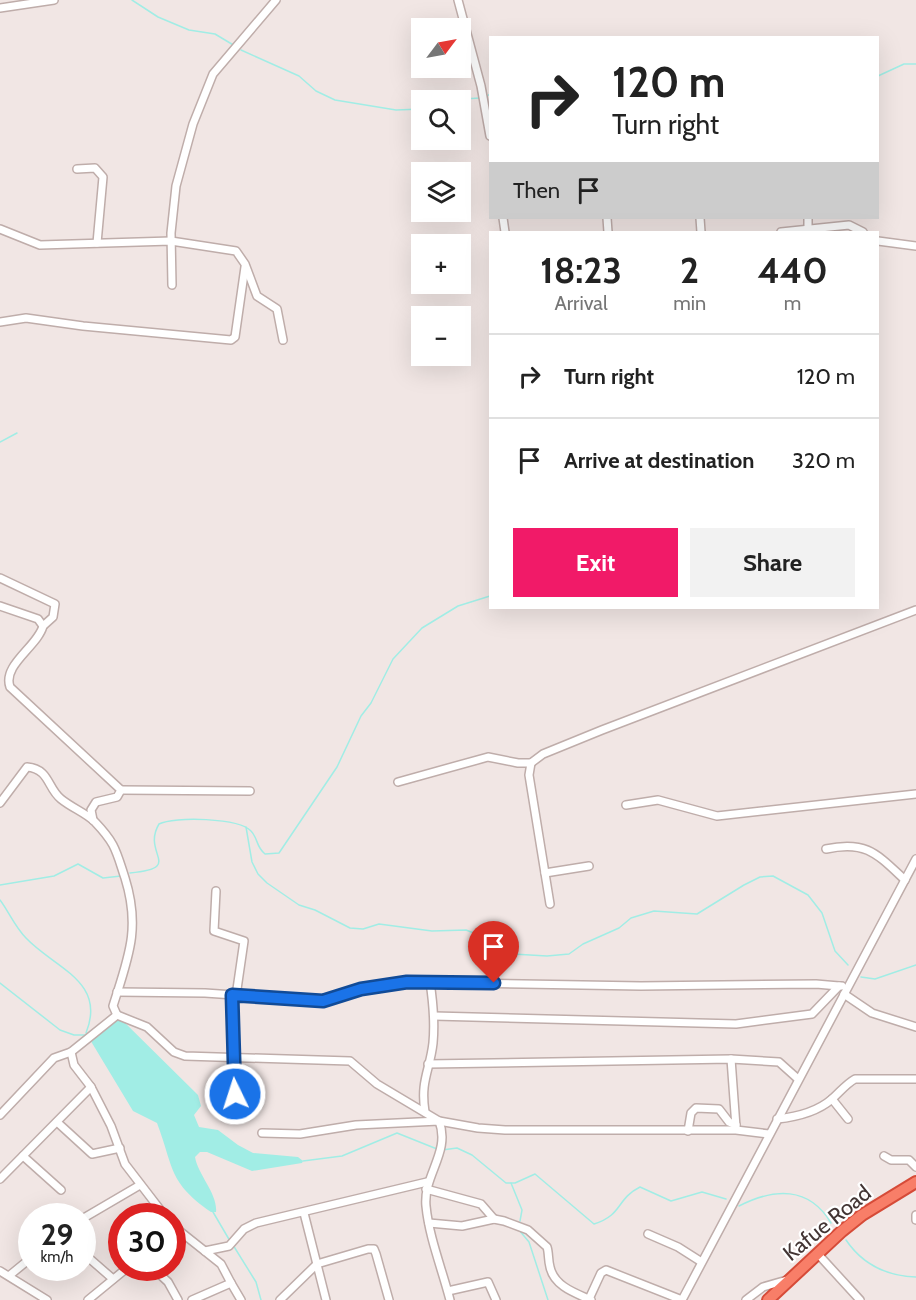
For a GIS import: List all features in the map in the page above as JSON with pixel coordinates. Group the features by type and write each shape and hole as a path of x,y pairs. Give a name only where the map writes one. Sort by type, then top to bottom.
{"highway":[{"name":"Kafue Road","path":"768,1300 787,1280 862,1215 916,1182"}],"street":[{"path":"0,8 54,0"},
{"path":"172,285 171,241 176,186 205,92 213,74 276,0"},
{"path":"458,0 481,86 489,130"},
{"path":"77,169 95,168 103,177 97,243"},
{"path":"808,219 808,230"},
{"path":"794,231 828,230 849,225 861,231"},
{"path":"0,229 40,245 171,241 228,248 238,253 245,264 257,296 277,309 283,339"},
{"path":"879,241 892,245 916,246"},
{"path":"0,322 26,318 83,326 231,340 235,337 237,328 245,264"},
{"path":"0,578 55,604 53,617 43,626 36,641 12,669 8,682 10,687 122,790 250,791"},
{"path":"0,606 38,619 43,626"},
{"path":"398,782 488,757 518,763 531,762 543,754 602,730 916,609"},
{"path":"531,762 529,775 550,904"},
{"path":"0,803 21,772 27,766 35,767 48,777 59,798 93,820 118,851 132,899 134,919 132,946 113,1006 117,1015 147,1027 179,1055 350,1061 377,1084 439,1121 442,1137 439,1158 427,1186 429,1223 450,1300"},
{"path":"93,820 91,810 96,802 117,797 122,790"},
{"path":"626,805 658,800 717,816 916,794"},
{"path":"826,849 851,846 872,850 905,880"},
{"path":"429,1223 473,1226 494,1219 516,1224 544,1243 549,1251 550,1269 556,1280 571,1292 590,1300 601,1273 606,1270 682,1300 700,1262 916,859"},
{"path":"545,873 589,866"},
{"path":"216,891 214,931 244,941 234,996 232,1057 235,1094"},
{"path":"117,992 323,1001 379,986 430,982 641,986 816,984 839,986 872,1013 916,1027"},
{"path":"425,1112 422,1089 433,1041 434,1016 430,982"},
{"path":"434,1016 736,1024 812,1014 839,986"},
{"path":"0,1115 54,1058 71,1052 117,1015"},
{"path":"71,1052 74,1065 91,1087 120,1148 125,1164 155,1203"},
{"path":"428,1064 731,1059 779,1062 798,1079"},
{"path":"731,1059 736,1128"},
{"path":"777,1119 806,1114 832,1099 855,1079 916,1079"},
{"path":"0,1179 91,1087"},
{"path":"832,1099 848,1119"},
{"path":"688,1131 691,1113 696,1108 719,1108 736,1128"},
{"path":"262,1133 300,1134 356,1125 439,1121 506,1130 688,1131 736,1128 768,1134"},
{"path":"57,1122 92,1154 120,1148"},
{"path":"23,1156 61,1190"},
{"path":"884,1156 891,1160 909,1160 916,1167"},
{"path":"96,1211 140,1185"},
{"path":"205,1251 229,1246 251,1225 427,1186 481,1204 494,1219"},
{"path":"304,1213 326,1300"},
{"path":"916,1215 916,1220"},
{"path":"648,1234 678,1247 700,1262"},
{"path":"186,1237 221,1264 241,1300"},
{"path":"280,1300 316,1264 374,1249 389,1300"},
{"path":"817,1253 860,1300"},
{"path":"96,1264 108,1275"},
{"path":"10,1275 18,1268"},
{"path":"0,1271 10,1275 47,1300"},
{"path":"746,1300 763,1287 787,1280"},
{"path":"88,1300 111,1281"},
{"path":"167,1281 178,1300"},
{"path":"448,1291 488,1282 496,1300"},
{"path":"192,1300 231,1283"}],"water":[{"path":"117,1015 198,1095 201,1106 194,1115 199,1127 218,1130 253,1153 298,1157 303,1161 302,1163 252,1171 207,1152 200,1152 195,1157 214,1198 216,1212 211,1212 197,1201 187,1192 174,1173 157,1123 133,1111 89,1038"}],"waterway":[{"path":"132,0 158,17 189,30 215,34 235,46"},
{"path":"241,50 299,76 316,91 335,100 396,110 411,109"},
{"path":"879,76 904,64 916,64"},
{"path":"471,99 480,98"},
{"path":"0,442 17,433"},
{"path":"130,873 146,871 159,863 155,835 159,824 167,821 192,819 234,823 251,831 265,854 279,853 337,767 361,716 371,703 393,659 422,628 458,606 489,596"},
{"path":"246,827 252,862 258,874 267,883 299,905 315,910 350,928 363,929 379,924 432,931 466,930 489,939 513,954 547,956 569,954 583,944 619,928 631,918 654,911 697,914 744,885 760,877 773,876 808,895 822,913 835,951 848,965"},
{"path":"0,885 54,876 78,864 103,878 121,876"},
{"path":"0,900 26,938 74,977 84,988 89,1000 91,1015 86,1033"},
{"path":"861,977 875,979 916,965"},
{"path":"0,983 60,1030 74,1035 87,1035"},
{"path":"303,1161 342,1156 397,1133 437,1149"},
{"path":"442,1150 457,1148 472,1155 506,1183 515,1183 535,1174 594,1224 615,1212 627,1197 640,1187 671,1201 702,1192 726,1199"},
{"path":"511,1183 522,1210 520,1221"},
{"path":"739,1206 765,1196 790,1194 812,1202 831,1223"},
{"path":"213,1212 230,1241"},
{"path":"519,1230 529,1242 548,1300"},
{"path":"846,1240 860,1256 876,1267 895,1274 916,1277"},
{"path":"233,1245 256,1282 261,1300"}],"route":[{"path":"235,1094 232,1057 232,995 323,1001 361,989 407,982 494,983"}]}
